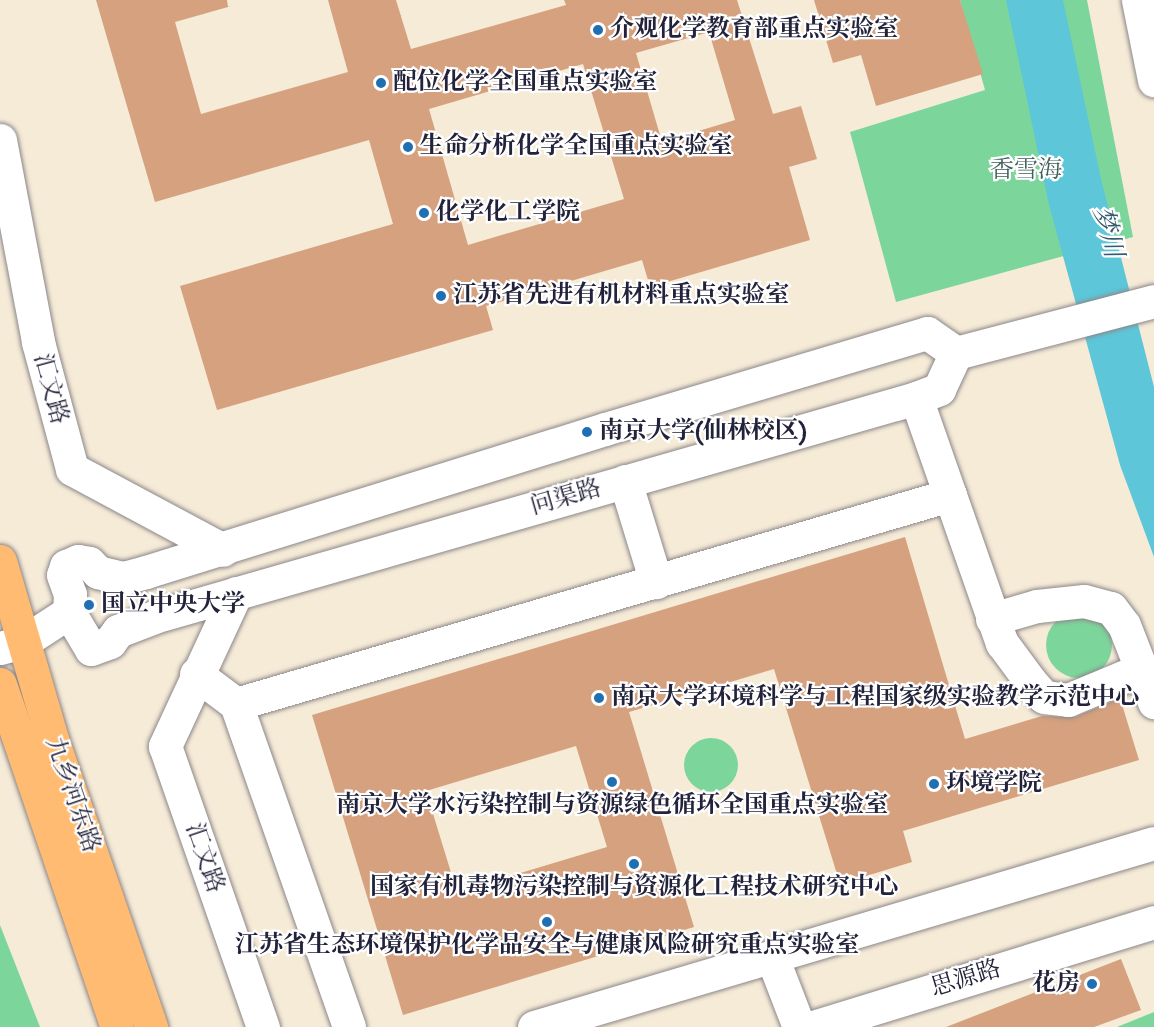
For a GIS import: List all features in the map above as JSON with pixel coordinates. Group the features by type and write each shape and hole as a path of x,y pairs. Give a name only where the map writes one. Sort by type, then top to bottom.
{"main road":[{"name":"九乡河东路","path":"0,561 12,645 52,739 151,1027"},
{"name":"九乡河东路","path":"0,684 117,1027"}],"street":[{"path":"1138,0 1154,80"},
{"name":"汇文路","path":"0,140 38,342 72,469 223,550"},
{"path":"12,645 69,612 70,594 63,575 66,566 89,563 98,572 123,578 223,550 605,429 927,333 956,353 1153,302"},
{"name":"问渠路","path":"69,612 91,649 110,642 118,631 154,617 916,398 939,389 956,353"},
{"path":"916,398 1002,643 1044,697 1068,700 1142,669"},
{"path":"625,481 656,582"},
{"path":"236,704 950,495"},
{"name":"汇文路","path":"236,594 196,674 165,746 263,1027"},
{"path":"992,619 1037,606 1084,601 1111,608 1124,625 1154,702"},
{"path":"196,674 236,704 349,1027"},
{"path":"534,1027 1154,843"},
{"name":"思源路","path":"813,1027 1154,921"},
{"path":"772,957 799,1027"}],"green space":[{"name":"香雪海","path":"960,0 1087,0 1133,237 896,302 850,132 985,90"},
{"path":"1079,612 1092,615 1102,622 1109,632 1112,645 1109,658 1102,668 1092,675 1079,678 1066,675 1056,668 1049,658 1046,645 1049,632 1056,622 1066,615"},
{"path":"711,738 721,740 730,746 736,755 738,765 736,775 730,784 721,790 711,792 701,790 692,784 686,775 684,765 686,755 692,746 701,740"},
{"path":"0,925 40,1027 0,1027"},
{"path":"1154,1012 1154,1027 1117,1027"}],"water":[{"name":"梦川","path":"1006,0 1063,0 1101,179 1154,387 1154,557 1120,465 1049,205"}],"building":[{"path":"96,0 227,0 228,7 175,22 201,114 348,72 328,0 396,0 411,49 566,5 564,0 737,0 773,114 801,106 817,159 789,167 810,240 650,287 642,260 486,306 493,330 217,410 180,286 393,224 369,140 155,202","holes":["709,32 735,120 662,142 636,53","583,64 624,199 468,245 429,109"]},
{"path":"814,0 960,0 983,74 876,106 861,55 833,63"},
{"name":"环境学院","path":"905,537 965,739 1042,716 1075,717 1120,698 1139,760 903,831 912,862 840,884 774,669 629,712 694,927 403,1015 312,715","holes":["576,746 607,847 457,892 426,791"]},
{"name":"花房","path":"1121,959 1141,1010 1094,1027 946,1027"}],"place":[{"name":"介观化学教育部重点实验室","path":"598,30"},
{"name":"配位化学全国重点实验室","path":"381,83"},
{"name":"生命分析化学全国重点实验室","path":"408,147"},
{"name":"化学化工学院","path":"424,213"},
{"name":"江苏省先进有机材料重点实验室","path":"441,296"},
{"name":"南京大学(仙林校区)","path":"587,432"},
{"name":"国立中央大学","path":"89,605"},
{"name":"南京大学环境科学与工程国家级实验教学示范中心","path":"599,698"},
{"name":"南京大学水污染控制与资源绿色循环全国重点实验室","path":"612,782"},
{"name":"环境学院","path":"934,784"},
{"name":"国家有机毒物污染控制与资源化工程技术研究中心","path":"634,864"},
{"name":"江苏省生态环境保护化学品安全与健康风险研究重点实验室","path":"547,922"},
{"name":"花房","path":"1092,984"}]}
